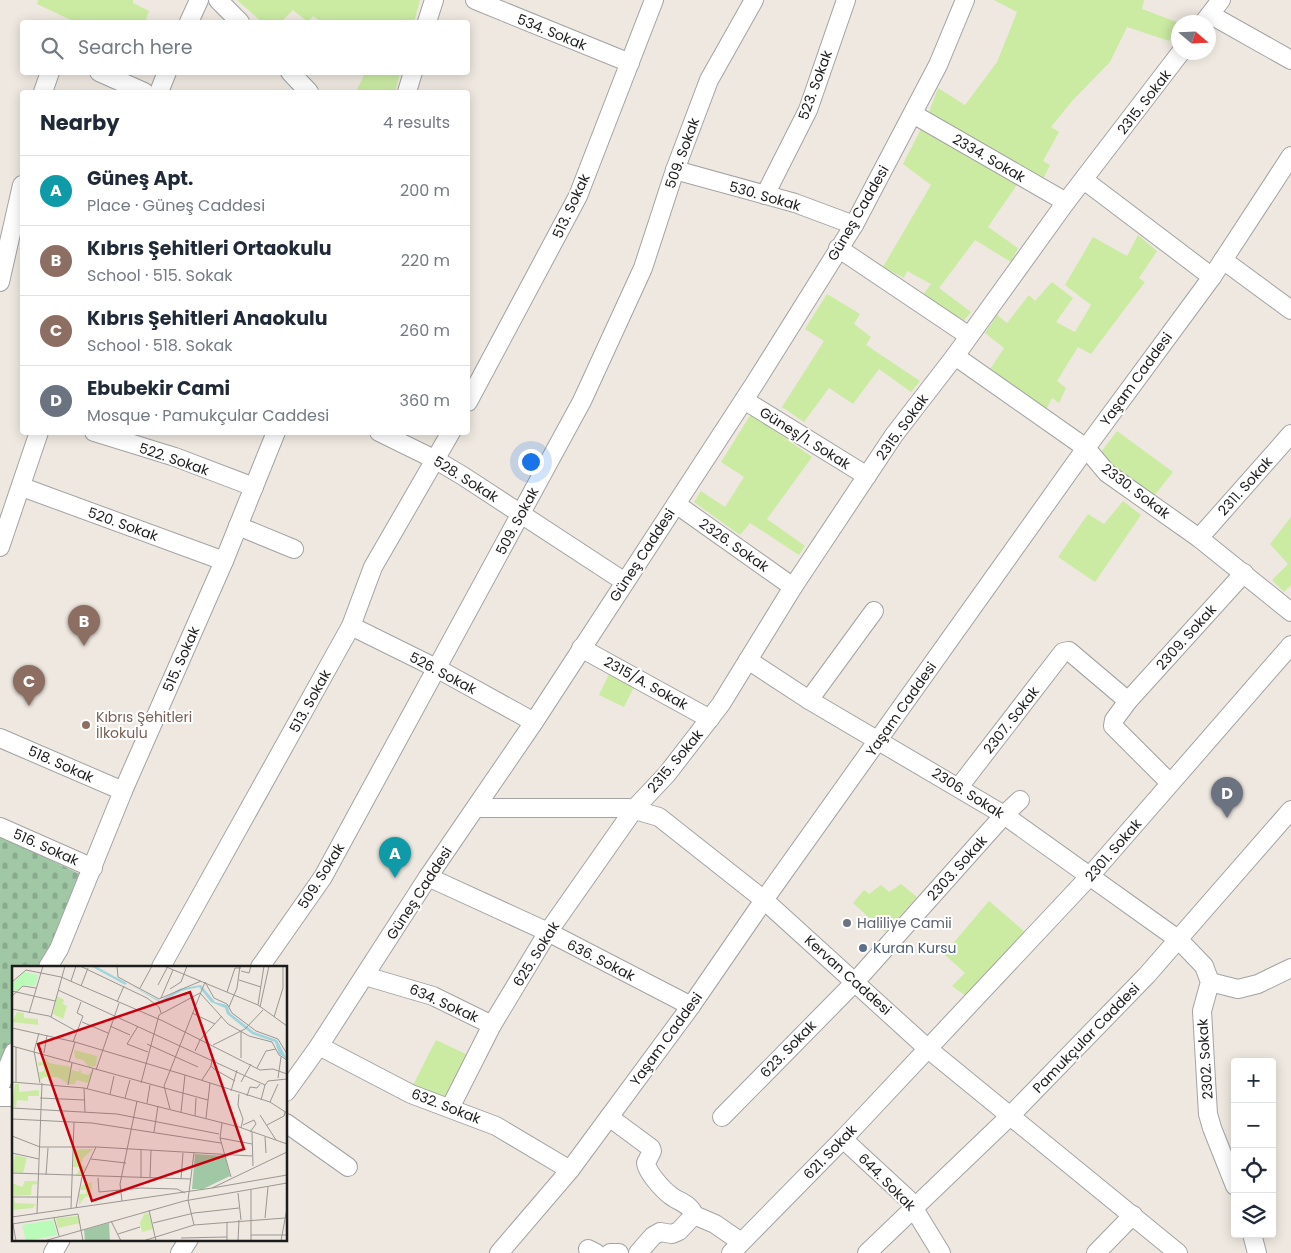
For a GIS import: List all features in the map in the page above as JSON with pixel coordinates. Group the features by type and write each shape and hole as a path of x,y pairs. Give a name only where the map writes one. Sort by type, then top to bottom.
{"street":[{"path":"190,20 199,0"},
{"path":"218,0 238,20"},
{"path":"428,20 434,0"},
{"name":"534. Sokak","path":"475,0 630,63"},
{"name":"513. Sokak","path":"470,398 578,196 654,0"},
{"name":"509. Sokak","path":"261,966 323,877 438,669 582,401 643,268 675,170 709,80 754,0"},
{"name":"523. Sokak","path":"765,196 808,110 846,0"},
{"name":"Güneş Caddesi","path":"288,1089 319,1046 428,877 534,722 744,400 854,225 938,66 965,0"},
{"path":"1212,12 1291,60"},
{"name":"2315. Sokak","path":"635,808 667,774 710,719 793,587 894,435 955,356 1066,202 1175,60"},
{"path":"44,90 49,75"},
{"path":"106,75 140,90"},
{"path":"159,90 166,75"},
{"path":"293,75 308,90"},
{"path":"408,90 412,75"},
{"name":"2334. Sokak","path":"913,114 1066,202"},
{"name":"Yaşam Caddesi","path":"499,1253 570,1170 691,1006 764,900 1086,448 1212,277 1291,156"},
{"name":"530. Sokak","path":"675,170 765,196 854,225"},
{"path":"1084,180 1212,277"},
{"path":"0,282 20,194"},
{"path":"838,248 969,336"},
{"path":"1223,260 1291,310"},
{"name":"2330. Sokak","path":"955,356 1086,448 1107,473 1199,538 1291,612"},
{"name":"Güneş/1. Sokak","path":"744,400 867,476"},
{"name":"2311. Sokak","path":"1199,538 1291,434"},
{"path":"0,547 22,487 37,435"},
{"name":"522. Sokak","path":"104,435 175,457 254,487"},
{"name":"515. Sokak","path":"49,966 59,949 123,791 224,561 275,435"},
{"name":"528. Sokak","path":"385,435 436,460 625,582"},
{"name":"513. Sokak","path":"162,966 350,626 373,567 394,526 436,460 449,435"},
{"name":"520. Sokak","path":"22,487 224,561"},
{"name":"2326. Sokak","path":"676,504 793,587"},
{"path":"238,526 294,549"},
{"name":"2309. Sokak","path":"1170,783 1113,726 1114,720 1128,701 1244,573"},
{"path":"809,700 874,611"},
{"name":"526. Sokak","path":"350,626 438,669 534,722"},
{"name":"2301. Sokak","path":"927,1048 1089,877 1291,645"},
{"name":"2315/A. Sokak","path":"581,648 710,719"},
{"name":"2307. Sokak","path":"959,787 1063,652 1069,651 1078,657 1128,701"},
{"name":"2306. Sokak","path":"748,660 809,700 1004,815 1179,940"},
{"name":"518. Sokak","path":"0,738 123,791"},
{"name":"2303. Sokak","path":"855,982 1004,815 1020,800"},
{"name":"Kervan Caddesi","path":"476,808 635,808 655,815 668,823 764,900 927,1048 1133,1214 1178,1253"},
{"name":"625. Sokak","path":"450,1108 492,1025 548,932 635,808"},
{"name":"Pamukçular Caddesi","path":"867,1253 1010,1116 1179,940 1289,816"},
{"name":"516. Sokak","path":"0,827 92,868"},
{"name":"636. Sokak","path":"428,877 548,932 691,1006"},
{"path":"1179,940 1204,966 1210,982 1238,989 1258,984 1291,968"},
{"name":"634. Sokak","path":"365,976 433,996 492,1025"},
{"name":"623. Sokak","path":"722,1117 855,982"},
{"name":"2302. Sokak","path":"1210,982 1202,1011 1208,1114 1231,1176"},
{"name":"632. Sokak","path":"319,1046 411,1094 496,1126 570,1170"},
{"name":"621. Sokak","path":"736,1248 843,1139 927,1048"},
{"path":"0,1086 12,1057"},
{"path":"609,1117 651,1148 652,1151 646,1163 648,1169 669,1195 688,1206 694,1215 715,1224 736,1248"},
{"path":"288,1124 348,1167"},
{"name":"644. Sokak","path":"843,1139 914,1207 942,1253"},
{"path":"1096,1253 1133,1214"},
{"path":"638,1253 653,1236 660,1232 672,1234 679,1231 694,1215"},
{"path":"1253,1238 1257,1253"},
{"path":"53,1253 60,1240"},
{"path":"180,1253 187,1240"},
{"path":"610,1253 619,1253"}],"green space":[{"path":"38,0 133,0 133,3 149,11 146,20 71,20 37,4"},
{"path":"237,0 420,0 415,20 319,20 313,16 310,20 306,20 293,10 283,20 260,20"},
{"path":"994,0 1144,0 1142,9 1171,20 1171,36 1169,41 1127,27 1110,62 1072,101 1051,127 1059,132 1043,161 1050,165 1043,179 928,115 938,88 965,105 997,62 1017,12"},
{"path":"364,75 399,75 396,90 357,90"},
{"path":"922,127 1018,183 988,227 1018,248 1011,262 975,240 939,288 971,312 960,325 922,296 931,284 907,271 904,278 883,267 931,185 903,164"},
{"path":"1138,235 1157,251 1139,278 1145,282 1091,354 1078,347 1057,381 1066,388 1059,403 1052,398 1045,412 987,374 1004,348 985,333 997,315 1007,323 1029,295 1035,301 1052,282 1073,298 1056,322 1075,332 1091,305 1065,285 1093,237 1127,256"},
{"path":"827,294 860,314 854,324 871,337 866,345 920,381 911,392 879,369 853,404 829,388 804,422 782,407 824,341 805,329"},
{"path":"751,414 812,457 767,519 805,546 799,555 750,523 740,535 694,502 701,491 725,507 744,477 721,462"},
{"path":"1117,431 1173,472 1154,496 1098,456"},
{"path":"1123,501 1141,515 1095,582 1058,557 1088,514 1104,524"},
{"path":"1291,517 1291,585 1284,592 1272,580 1288,564 1270,544"},
{"path":"611,670 636,683 624,707 599,695"},
{"path":"0,836 84,876 41,966 12,966 12,1041 0,1071"},
{"path":"901,884 917,897 885,932 853,903 864,890 869,894 881,885 889,892"},
{"path":"989,901 1026,933 967,997 952,986 965,973 944,954"},
{"path":"436,1040 468,1055 443,1100 412,1087"}],"place":[{"name":"Kıbrıs Şehitleri Ortaokulu","path":"84,646"},
{"name":"Kıbrıs Şehitleri Anaokulu","path":"29,706"},
{"name":"Kıbrıs Şehitleri İlkokulu","path":"86,725"},
{"name":"Ebubekir Cami","path":"1227,818"},
{"name":"Güneş Apt.","path":"395,878"},
{"name":"Haliliye Camii","path":"847,923"},
{"name":"Kuran Kursu","path":"863,948"}]}
